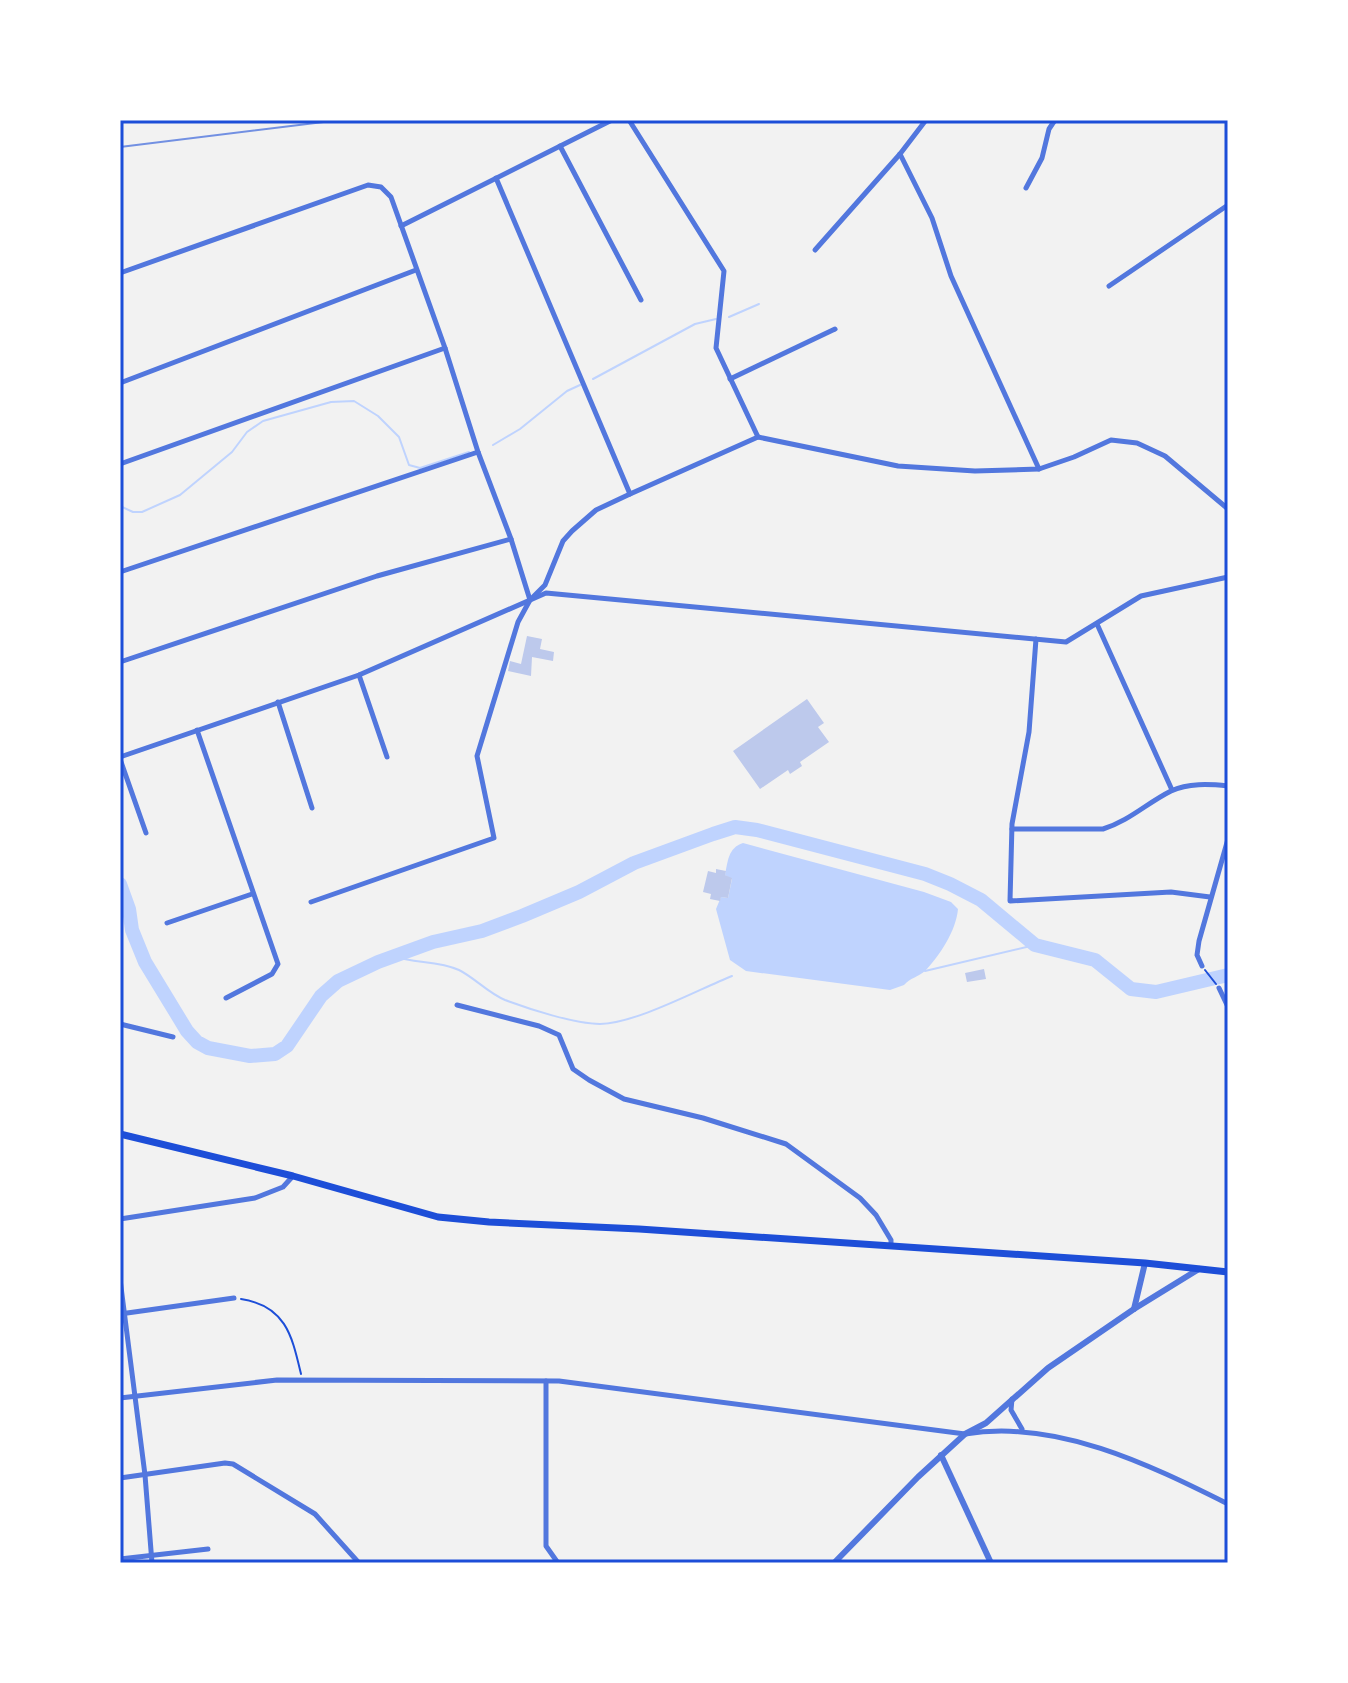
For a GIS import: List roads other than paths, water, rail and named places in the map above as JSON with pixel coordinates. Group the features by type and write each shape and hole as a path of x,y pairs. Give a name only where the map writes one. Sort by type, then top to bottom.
{"main road":[{"path":"120,1134 293,1176 438,1217 1145,1263 1228,1272"}],"street":[{"path":"401,226 612,120"},
{"path":"629,120 724,271 716,348 758,437"},
{"path":"815,250 926,120"},
{"path":"1026,188 1042,158 1049,129 1055,120"},
{"path":"560,146 641,300"},
{"path":"900,154 932,218 951,276 1039,469"},
{"path":"496,178 630,494"},
{"path":"120,273 368,185 381,187 391,197 530,600"},
{"path":"1109,286 1228,205"},
{"path":"120,383 416,270"},
{"path":"730,379 835,329"},
{"path":"120,464 445,348"},
{"path":"311,902 494,838 477,756 518,622 530,600 545,585 563,541 596,510 758,437 898,466 975,471 1039,469 1111,440 1137,443 1165,456 1228,509"},
{"path":"120,572 478,452"},
{"path":"120,662 377,576 511,539"},
{"path":"146,833 120,758 359,675 546,593 1066,642 1141,596 1228,577"},
{"path":"1097,624 1172,790"},
{"path":"1036,639 1029,732 1012,829 1010,901 1171,892 1210,897"},
{"path":"359,675 387,757"},
{"path":"278,702 312,808"},
{"path":"197,730 278,964 272,974 226,998"},
{"path":"1012,829 1103,829 1118,825 1172,790 1189,786 1228,786"},
{"path":"1202,966 1197,955 1210,897 1228,839"},
{"path":"167,923 252,894"},
{"path":"1219,988 1228,1007"},
{"path":"457,1005 539,1026 559,1035 573,1069 624,1099 703,1118 786,1144 860,1198 876,1215 891,1240 891,1246"},
{"path":"120,1024 173,1037"},
{"path":"120,1219 255,1198 283,1187 293,1176"},
{"path":"1134,1309 1145,1263"},
{"path":"834,1563 965,1434 986,1423 1048,1368 1199,1269"},
{"path":"120,1279 122,1314 145,1475 152,1563"},
{"path":"122,1314 234,1298"},
{"path":"120,1398 302,1379 546,1381 965,1434 1022,1430 1075,1441 1127,1458 1228,1504"},
{"path":"546,1381 546,1546 558,1563"},
{"path":"1012,1399 1011,1410 1022,1430"},
{"path":"941,1455 991,1563"},
{"path":"120,1478 233,1464 315,1514 359,1563"},
{"path":"120,1559 208,1549"}],"water":[{"path":"743,843 951,902 958,909 951,934 925,971 890,990 746,971 730,960 716,909 721,897 728,898 732,879 725,875 730,856 734,848"}],"waterway":[{"path":"729,317 759,304"},
{"path":"593,379 695,324 716,319"},
{"path":"493,445 520,429 567,391 580,385"},
{"path":"120,506 142,512 180,495 232,452 247,432 263,421 331,402 354,401 378,416 399,437 409,465 420,468 469,452"},
{"path":"120,884 132,930 145,962 187,1031 208,1048 250,1056 275,1054 287,1046 321,996 338,981 378,962 522,916 579,892 634,863 735,827 925,874 950,884 981,900 1035,945 1095,960 1131,989 1156,992 1228,975"},
{"path":"925,971 1035,945"},
{"path":"393,956 451,967 505,1000 565,1019 600,1024 649,1012 732,976"}],"railway":[{"path":"120,147 340,120"}]}
